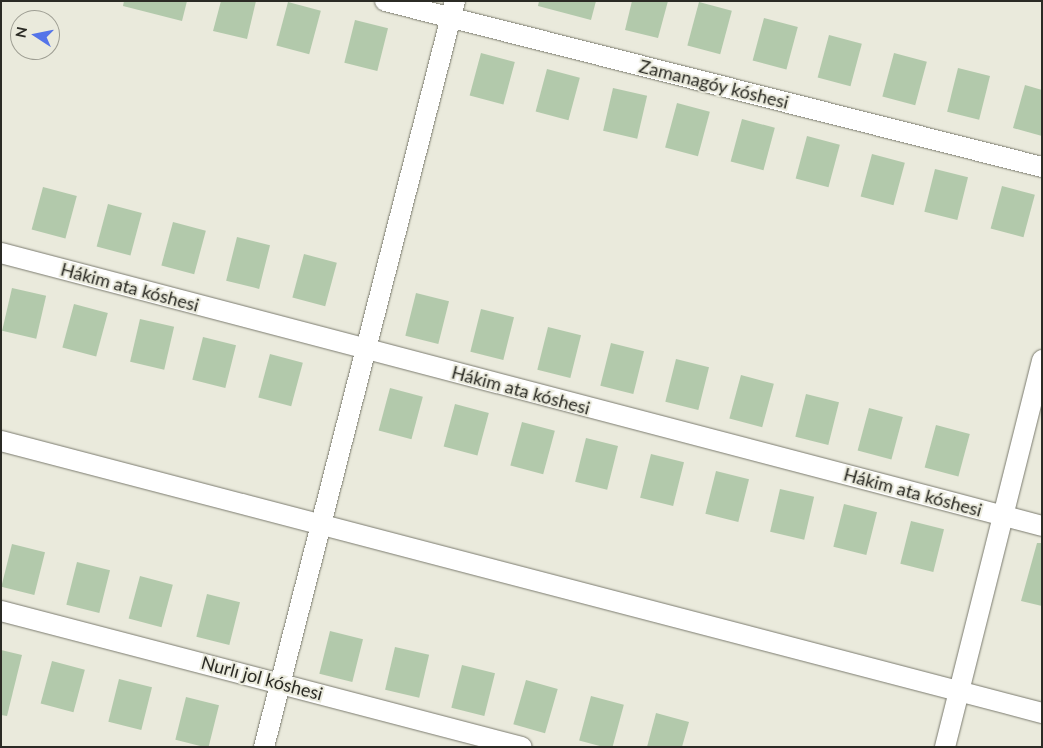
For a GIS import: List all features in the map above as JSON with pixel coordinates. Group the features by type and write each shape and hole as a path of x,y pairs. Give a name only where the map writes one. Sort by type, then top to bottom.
{"street":[{"name":"Zamanagóy kóshesi","path":"385,1 453,10 1042,167"},
{"path":"264,747 453,10"},
{"name":"Hákim ata kóshesi","path":"1,253 1042,526"},
{"path":"945,747 1042,360"},
{"path":"1,441 1042,713"},
{"name":"Nurlı jol kóshesi","path":"1,611 281,682 522,747"}],"building":[{"path":"124,1 187,1 182,21 123,6"},
{"path":"221,1 256,1 247,39 213,31"},
{"path":"539,1 596,1 591,20 538,6"},
{"path":"632,1 668,1 658,38 625,30"},
{"path":"288,2 321,11 309,54 276,45"},
{"path":"699,2 732,11 720,54 687,45"},
{"path":"764,18 798,27 786,70 753,61"},
{"path":"355,20 388,28 377,71 344,63"},
{"path":"829,35 862,44 850,86 818,78"},
{"path":"481,53 515,62 503,105 470,96"},
{"path":"894,53 927,62 915,105 882,96"},
{"path":"958,68 990,76 979,120 947,112"},
{"path":"547,69 580,78 568,120 536,112"},
{"path":"1025,85 1042,90 1042,136 1013,128"},
{"path":"613,88 647,96 637,139 603,131"},
{"path":"677,103 710,112 698,156 665,147"},
{"path":"742,119 775,128 763,170 731,162"},
{"path":"807,136 840,145 828,187 796,179"},
{"path":"872,154 905,163 893,205 861,197"},
{"path":"935,169 968,177 957,220 924,212"},
{"path":"1002,186 1035,195 1023,237 991,229"},
{"path":"43,187 77,196 65,239 32,230"},
{"path":"108,204 142,213 130,256 97,247"},
{"path":"173,222 206,231 194,274 161,265"},
{"path":"237,237 270,245 259,289 226,281"},
{"path":"304,254 337,263 325,306 292,297"},
{"path":"12,288 46,296 36,339 2,331"},
{"path":"416,293 449,301 438,344 405,336"},
{"path":"74,304 108,313 96,357 62,347"},
{"path":"481,309 514,317 503,360 470,352"},
{"path":"140,319 174,327 164,370 130,362"},
{"path":"548,327 581,335 570,378 537,370"},
{"path":"203,337 236,345 225,388 192,380"},
{"path":"611,343 644,351 633,394 600,386"},
{"path":"270,354 303,363 291,406 258,397"},
{"path":"676,359 709,367 698,410 665,402"},
{"path":"741,375 774,384 762,427 729,418"},
{"path":"390,388 423,397 411,439 379,431"},
{"path":"806,394 839,402 828,445 795,437"},
{"path":"455,404 489,413 477,456 444,447"},
{"path":"869,408 903,417 891,460 858,451"},
{"path":"522,422 555,431 543,474 510,465"},
{"path":"936,425 970,434 958,477 925,468"},
{"path":"586,438 618,446 607,490 575,482"},
{"path":"651,454 684,462 673,506 640,498"},
{"path":"716,471 749,479 738,522 705,514"},
{"path":"780,489 814,497 804,540 770,532"},
{"path":"844,504 877,512 866,555 833,547"},
{"path":"911,521 944,529 933,572 900,564"},
{"path":"1037,543 1042,543 1042,606 1021,601"},
{"path":"12,544 45,552 34,595 1,587"},
{"path":"77,562 110,570 99,613 66,605"},
{"path":"140,576 173,585 161,627 129,619"},
{"path":"207,594 240,602 229,645 196,637"},
{"path":"330,631 363,639 352,682 319,674"},
{"path":"395,647 429,655 419,698 385,690"},
{"path":"1,650 22,655 7,716 1,715"},
{"path":"52,661 85,670 73,712 41,704"},
{"path":"462,665 495,673 484,716 451,708"},
{"path":"119,679 152,687 141,730 108,722"},
{"path":"526,680 558,689 545,733 513,724"},
{"path":"591,696 624,705 613,747 604,747 579,740"},
{"path":"186,697 219,705 209,747 175,740"},
{"path":"656,713 689,722 682,747 647,747"}]}
